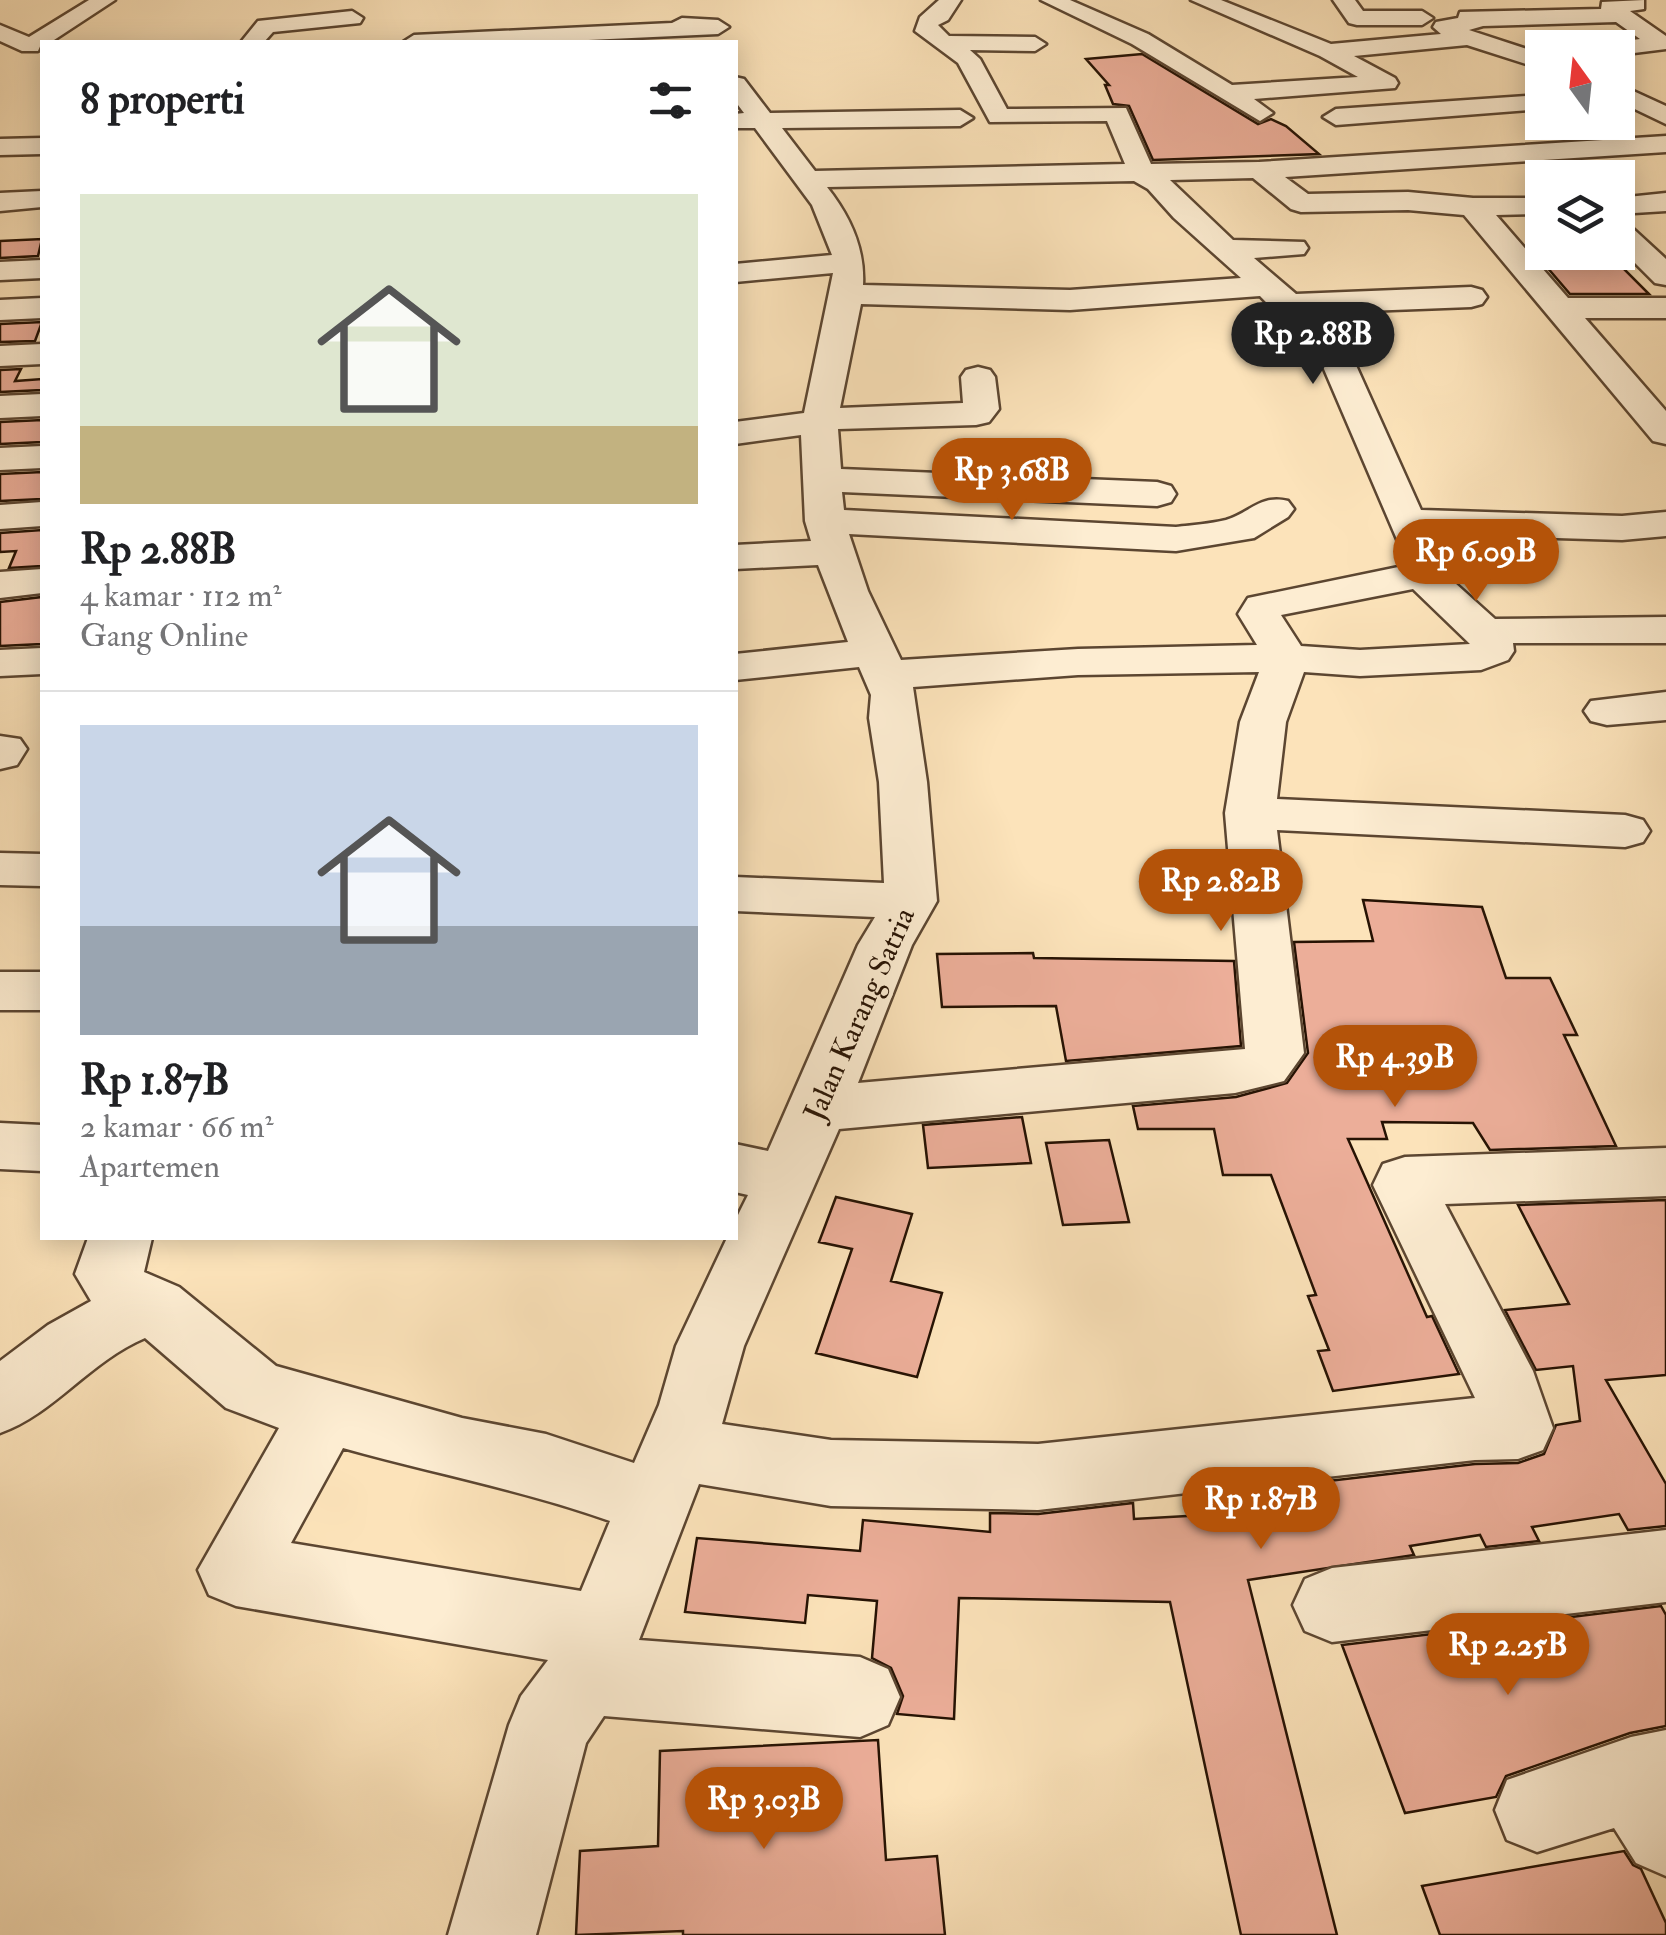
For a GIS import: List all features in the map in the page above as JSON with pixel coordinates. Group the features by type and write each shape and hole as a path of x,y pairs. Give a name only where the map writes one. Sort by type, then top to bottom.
{"street":[{"path":"454,40 600,27 658,37 685,29 672,0"},
{"path":"950,0 940,16 926,26 926,31 968,59 999,116 1116,113 1142,174 1158,183 1333,352 1406,521 1431,565 1422,576 1263,607 1258,614 1287,658"},
{"path":"1052,0 1140,39 1293,125 1330,164"},
{"path":"1202,0 1328,51 1386,84 1230,93"},
{"path":"0,58 27,52 16,39 91,2"},
{"path":"1635,46 1661,43 1610,7 1647,2"},
{"path":"254,40 266,26 352,9 347,40"},
{"path":"1256,24 1315,20 1350,9 1423,18 1469,38 1525,54"},
{"path":"434,40 436,14"},
{"path":"1444,27 1475,22 1468,17 1488,17 1491,21 1620,15"},
{"path":"682,24 722,28"},
{"path":"1328,51 1469,38"},
{"path":"942,42 1035,44"},
{"path":"1486,66 1525,59"},
{"path":"1285,68 1315,88"},
{"path":"1378,78 1414,74"},
{"path":"1635,101 1666,116"},
{"path":"1293,125 1525,104"},
{"path":"744,109 960,118"},
{"path":"744,109 808,179 840,229 848,278"},
{"path":"808,179 1259,170 1666,144"},
{"path":"0,147 40,149"},
{"path":"0,173 40,149"},
{"path":"1259,170 1301,204 1408,201 1473,207 1525,206"},
{"path":"0,202 40,200"},
{"path":"1635,205 1666,202"},
{"path":"1473,207 1559,308 1632,371 1666,433"},
{"path":"1635,241 1666,250"},
{"path":"1635,247 1666,276"},
{"path":"1226,250 1294,248"},
{"path":"0,271 40,269"},
{"path":"738,273 848,278 1070,300 1276,295 1471,297"},
{"name":"Jalan Karang Satria","path":"492,1935 550,1725 594,1654 694,1405 761,1174 818,1109 885,945 911,901 903,782 892,718 894,696 827,518 819,424 848,278"},
{"path":"0,310 40,308"},
{"path":"1559,308 1666,308"},
{"path":"0,356 40,354"},
{"path":"738,433 864,415 976,414 981,409 978,378"},
{"path":"0,407 40,405"},
{"path":"0,460 40,456"},
{"path":"738,555 827,518 1157,494"},
{"path":"827,518 1176,539 1240,530 1274,509"},
{"path":"0,516 40,514"},
{"path":"1406,521 1622,528 1666,524"},
{"path":"738,667 1287,658 1360,662 1481,657 1492,651 1491,638 1422,576"},
{"path":"0,585 40,582"},
{"path":"1491,638 1503,630 1666,630"},
{"path":"818,1109 1235,1072 1263,1066 1275,1053 1250,813 1263,722 1287,658"},
{"path":"0,663 40,661"},
{"path":"1607,710 1666,706"},
{"path":"1250,813 1626,831"},
{"path":"0,869 40,870"},
{"path":"738,894 911,901"},
{"path":"0,991 40,991"},
{"path":"0,1146 40,1148"},
{"path":"0,1403 78,1338 117,1316 155,1307 251,1388 462,1450 546,1466 665,1476 830,1473 1038,1477 1475,1428 1518,1428 1508,1392 1404,1186 1406,1182 1666,1172"},
{"path":"119,1240 108,1274 121,1291 150,1308"},
{"path":"326,1413 236,1570 594,1654 860,1698"},
{"path":"1332,1606 1666,1566"},
{"path":"1537,1810 1654,1795"}],"building":[{"path":"1142,54 1258,124 1271,119 1286,126 1319,154 1153,160 1129,106 1113,104 1105,85 1109,85 1086,59"},
{"path":"40,239 38,256 0,258 0,241"},
{"path":"1549,270 1625,270 1649,294 1570,294"},
{"path":"40,322 40,327 35,341 0,342 0,324"},
{"path":"21,369 15,381 40,379 40,390 0,392 0,370"},
{"path":"40,420 40,442 0,444 0,422"},
{"path":"40,472 40,499 0,501 0,474"},
{"path":"40,530 40,566 9,568 16,551 0,552 0,533"},
{"path":"40,597 40,644 0,646 0,602"},
{"path":"1363,900 1482,907 1506,978 1550,978 1577,1035 1564,1035 1616,1146 1490,1150 1473,1123 1382,1122 1387,1139 1348,1139 1427,1317 1432,1316 1459,1374 1333,1391 1318,1351 1329,1350 1308,1296 1316,1295 1271,1175 1223,1175 1214,1129 1138,1129 1133,1106 1236,1097 1287,1083 1308,1053 1294,942 1373,941"},
{"path":"1033,953 1034,958 1234,961 1241,1046 1066,1061 1056,1006 942,1007 937,954"},
{"path":"1022,1117 1031,1163 928,1168 923,1125"},
{"path":"1109,1140 1129,1222 1063,1225 1046,1143"},
{"path":"836,1197 912,1214 891,1281 942,1293 917,1377 816,1353 852,1249 819,1242"},
{"path":"1666,1200 1666,1375 1606,1380 1666,1484 1666,1526 1628,1530 1619,1514 1532,1527 1539,1541 1486,1547 1480,1535 1410,1546 1414,1555 1248,1580 1337,1935 1241,1935 1170,1602 959,1598 954,1719 897,1714 903,1696 891,1668 872,1658 877,1601 808,1595 805,1623 685,1612 697,1538 860,1551 863,1520 990,1532 990,1513 1038,1514 1133,1503 1134,1519 1258,1512 1250,1490 1475,1464 1518,1463 1544,1454 1556,1425 1580,1421 1573,1366 1536,1370 1505,1310 1569,1304 1518,1205"},
{"path":"1661,1606 1666,1615 1666,1726 1630,1733 1506,1776 1496,1797 1405,1813 1342,1645"},
{"path":"878,1740 886,1860 937,1856 945,1935 683,1935 683,1931 576,1935 580,1851 658,1846 660,1751"},
{"path":"1624,1851 1633,1865 1641,1869 1666,1923 1666,1935 1440,1935 1422,1886"}]}
